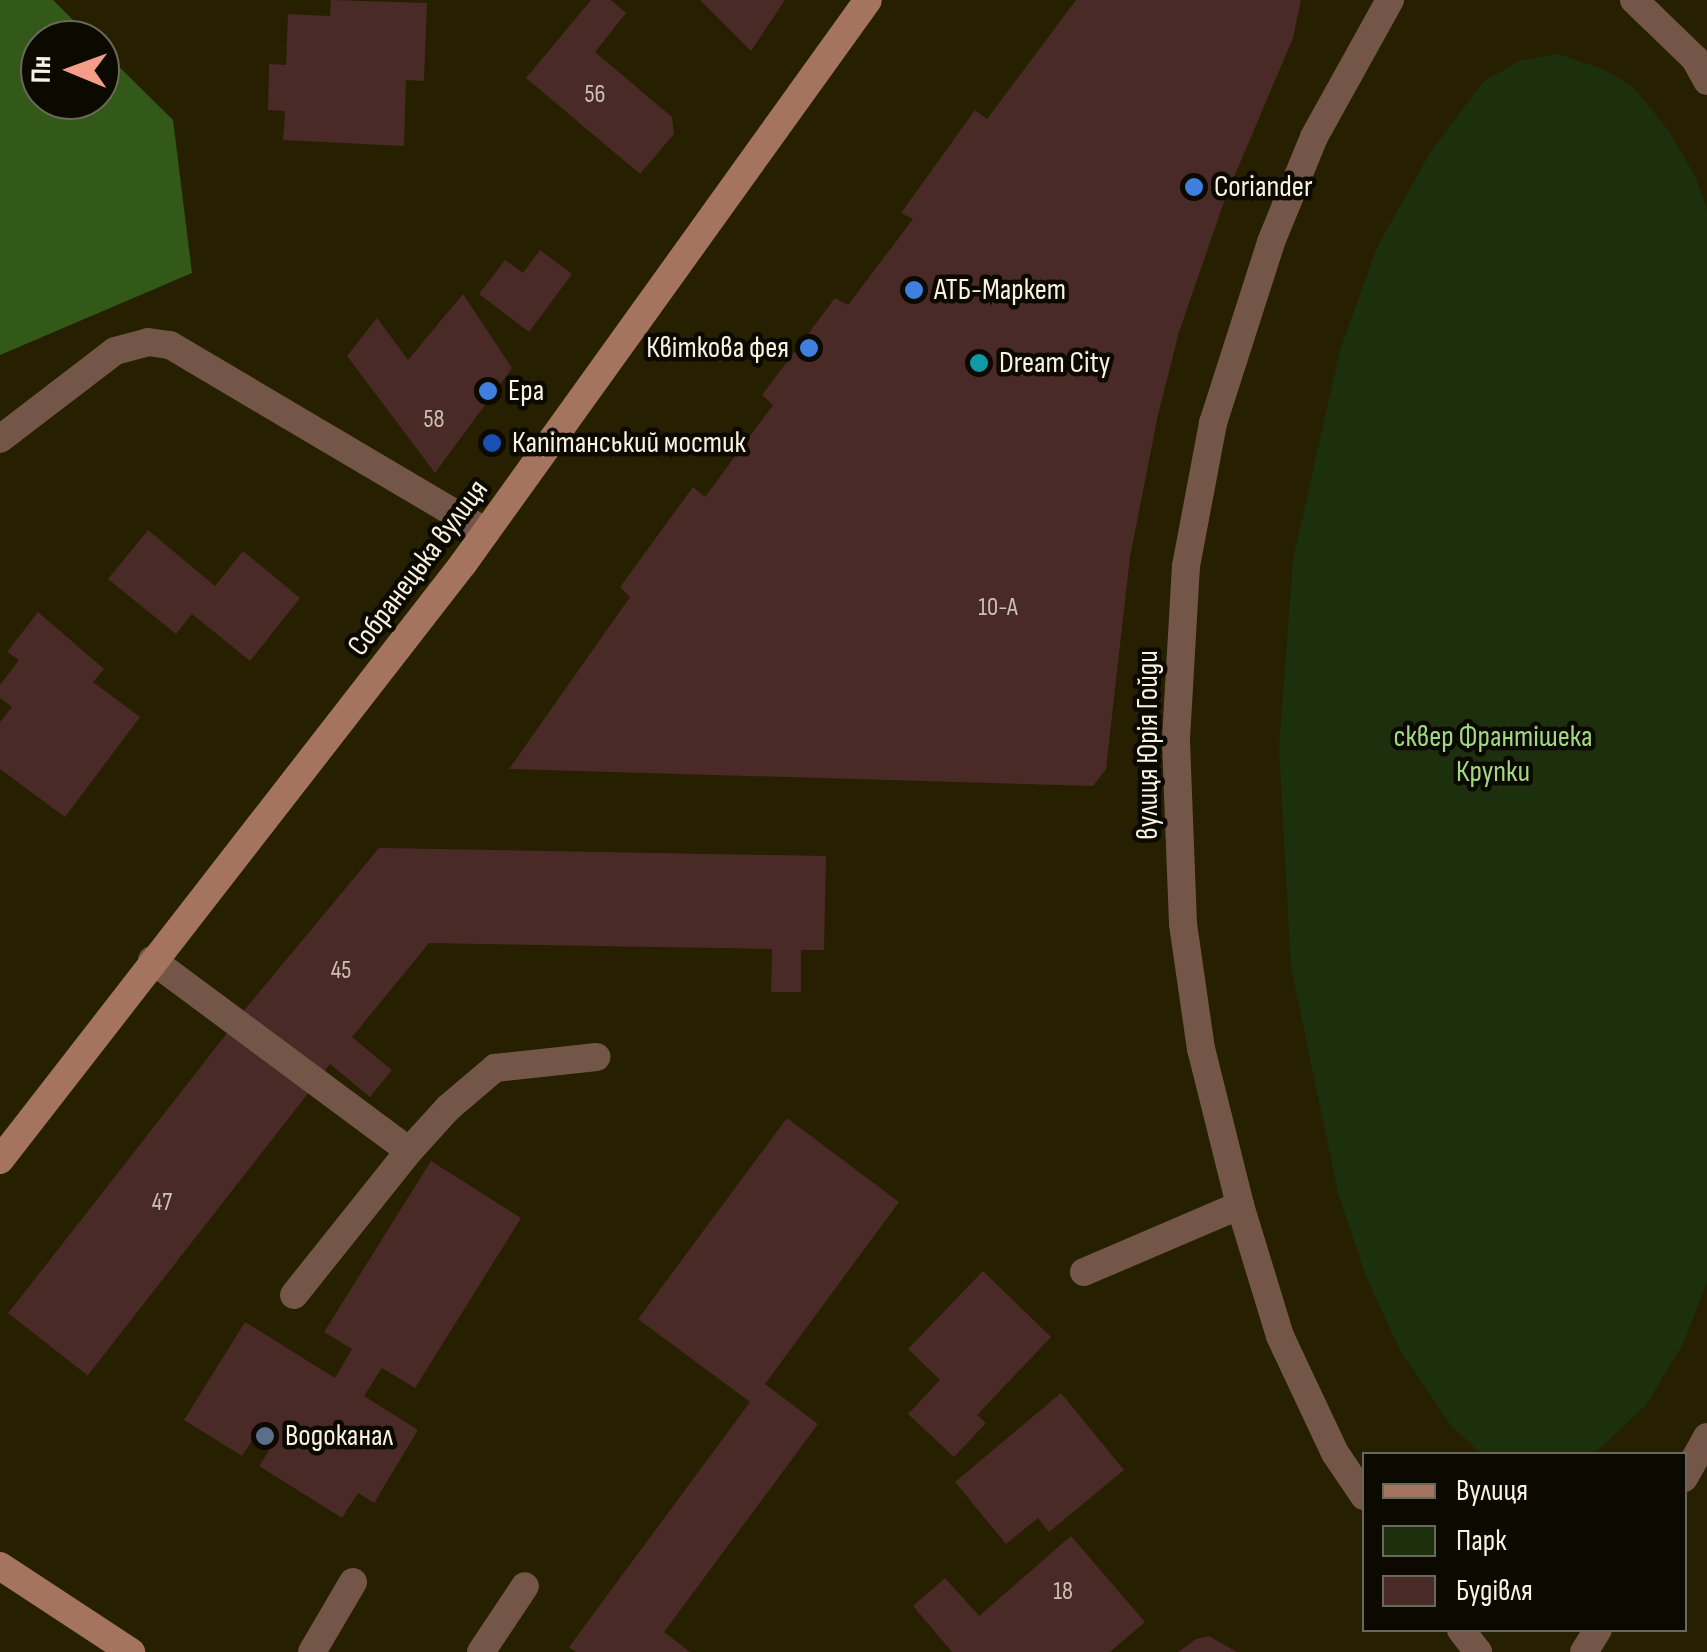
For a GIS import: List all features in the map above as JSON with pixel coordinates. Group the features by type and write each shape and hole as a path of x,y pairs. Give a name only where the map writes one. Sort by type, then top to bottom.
{"main road":[{"name":"Собранецька вулиця","path":"0,1160 486,532 868,0"},
{"path":"0,1566 131,1652"}],"street":[{"name":"вулиця Юрія Гойди","path":"1362,1493 1336,1453 1280,1336 1240,1206 1201,1049 1183,924 1176,739 1186,566 1214,423 1271,242 1314,137 1390,0"},
{"path":"1634,0 1695,59 1707,80"},
{"path":"0,439 115,351 148,342 170,345 486,532"},
{"path":"152,960 409,1151"},
{"path":"294,1295 409,1151 448,1108 495,1068 596,1056"},
{"path":"1084,1272 1240,1206"},
{"path":"1687,1473 1707,1437"},
{"path":"312,1652 353,1582"},
{"path":"481,1652 524,1586"},
{"path":"1462,1632 1478,1652"}],"green space":[{"path":"0,0 53,0 73,20 20,20 20,120 120,120 120,68 173,120 192,273 0,355"},
{"name":"сквер Франтішека Крупки","path":"1558,54 1603,69 1634,88 1669,131 1696,178 1707,210 1707,1282 1683,1344 1646,1405 1593,1452 1479,1452 1450,1424 1401,1352 1367,1279 1338,1193 1291,967 1279,749 1293,559 1340,350 1377,247 1431,151 1483,82 1521,60"}],"building":[{"path":"331,0 427,3 424,81 406,80 404,146 283,140 285,111 268,110 269,64 286,65 288,14 330,16"},
{"path":"591,0 611,0 626,13 595,52 672,117 674,134 640,174 526,78"},
{"path":"700,0 785,0 751,51"},
{"name":"Dream City","path":"1076,0 1301,0 1293,38 1226,196 1179,332 1130,557 1106,769 1093,786 509,769 630,597 620,587 693,487 705,497 773,405 762,395 835,298 848,305 913,219 901,213 975,110 987,119"},
{"path":"540,250 572,274 529,332 479,294 505,260 523,273"},
{"path":"463,294 512,368 435,473 347,356 377,318 408,360"},
{"path":"148,530 215,586 243,551 300,598 250,661 192,614 176,634 108,579"},
{"path":"38,612 104,669 93,682 140,717 65,817 0,769 0,722 12,707 0,698 0,685 19,660 7,652"},
{"path":"379,848 826,856 824,950 801,950 801,992 771,992 772,949 429,943 352,1037 392,1070 370,1097 330,1064 322,1074 242,1013"},
{"path":"231,1028 311,1090 88,1375 8,1313"},
{"path":"787,1118 899,1202 765,1384 818,1424 664,1632 690,1652 576,1652 569,1647 750,1402 638,1319"},
{"path":"431,1161 521,1218 415,1388 382,1368 364,1396 418,1430 374,1503 358,1493 342,1518 259,1466 269,1451 252,1440 242,1456 184,1420 245,1322 335,1378 352,1349 324,1332"},
{"path":"983,1271 1051,1337 977,1415 986,1423 954,1457 908,1414 940,1380 908,1349"},
{"path":"1061,1393 1124,1470 1049,1532 1038,1518 1006,1544 955,1482"},
{"path":"1071,1536 1145,1622 1110,1652 952,1652 913,1606 945,1578 979,1616"},
{"path":"1209,1636 1237,1652 1178,1652 1196,1639"}],"place":[{"name":"Coriander","path":"1194,187"},
{"name":"АТБ-Маркет","path":"914,290"},
{"name":"Квіткова фея","path":"809,348"},
{"name":"Dream City","path":"979,363"},
{"name":"Ера","path":"488,391"},
{"name":"Капітанський мостик","path":"492,443"},
{"name":"Водоканал","path":"265,1436"}]}
